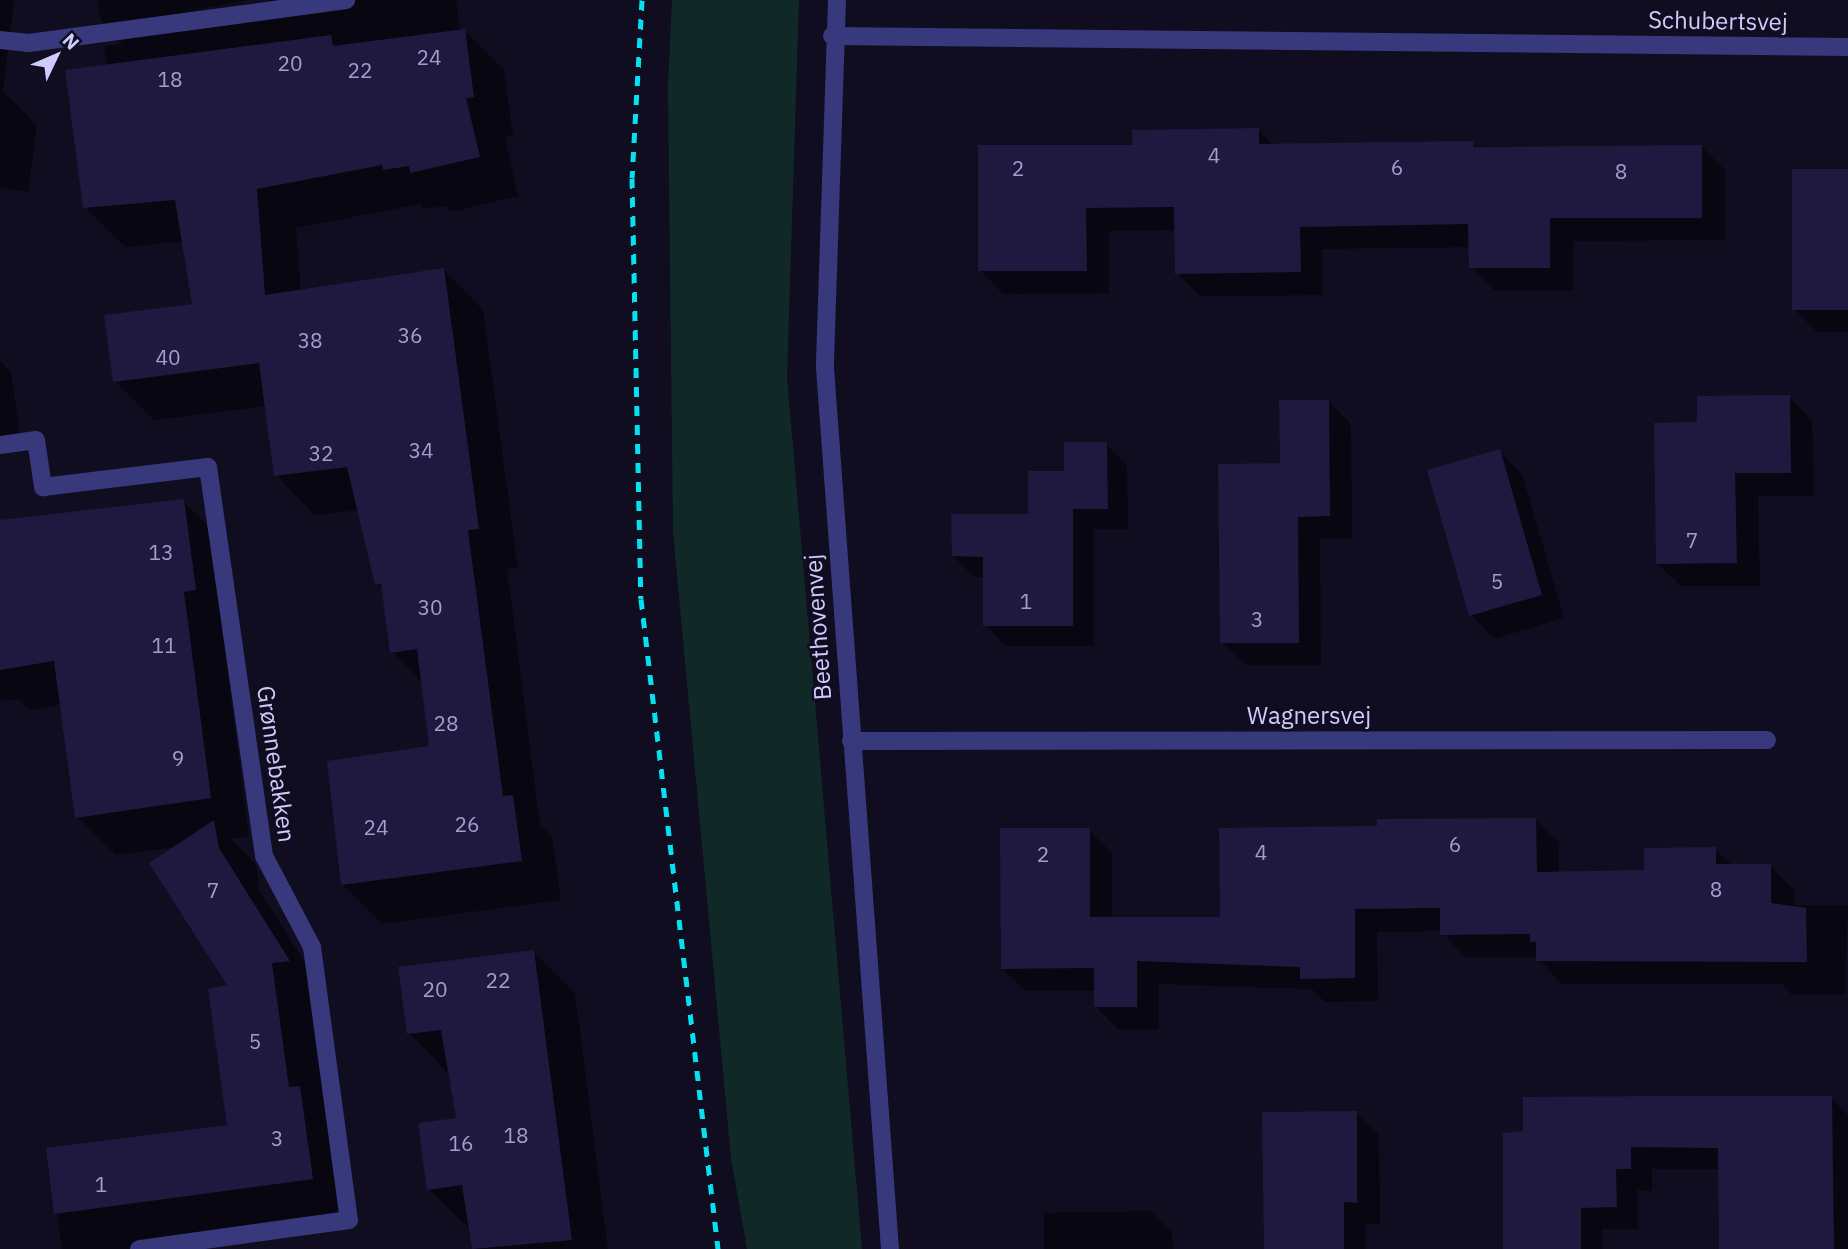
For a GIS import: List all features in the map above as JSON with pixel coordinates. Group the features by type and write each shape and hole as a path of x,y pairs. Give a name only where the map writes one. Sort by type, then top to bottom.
{"street":[{"path":"0,40 29,43 346,0"},
{"name":"Beethovenvej","path":"837,0 832,36 825,368 890,1249"},
{"name":"Schubertsvej","path":"832,36 1848,47"},
{"name":"Grønnebakken","path":"0,445 36,440 43,487 208,467 264,856 312,947 349,1220 139,1249"},
{"name":"Wagnersvej","path":"851,741 1767,740"}],"green space":[{"path":"672,0 799,0 787,377 862,1249 747,1249 731,1158 673,532 668,87"}],"building":[{"path":"465,29 474,97 466,98 480,157 410,173 409,166 383,170 382,165 257,189 265,295 444,268 479,529 468,530 503,796 513,795 522,861 341,885 327,761 429,746 417,649 390,653 381,584 375,585 347,467 274,476 259,363 113,382 104,315 192,304 175,200 83,208 65,70 331,35 333,46"},
{"path":"1259,128 1259,144 1473,141 1473,147 1702,145 1702,218 1550,218 1550,268 1469,268 1468,224 1300,227 1301,272 1175,274 1174,207 1086,208 1087,271 978,271 978,145 1133,145 1132,130"},
{"path":"1792,169 1848,169 1848,310 1792,310"},
{"path":"1790,395 1791,473 1735,473 1737,563 1656,564 1654,423 1697,422 1697,396"},
{"path":"1279,400 1329,400 1330,516 1298,517 1299,643 1220,643 1218,464 1280,463"},
{"path":"1064,442 1107,442 1108,509 1073,509 1073,626 983,626 983,557 952,556 951,514 1028,514 1028,471 1064,471"},
{"path":"1500,449 1542,595 1469,616 1427,470"},
{"path":"184,499 196,590 184,592 211,798 75,818 54,661 0,670 0,520"},
{"path":"1536,818 1537,872 1644,870 1644,848 1716,847 1716,864 1771,864 1771,903 1806,908 1807,962 1536,961 1536,942 1530,942 1530,934 1440,935 1440,908 1355,909 1355,978 1300,979 1300,967 1137,961 1137,1007 1094,1007 1094,968 1001,969 1000,828 1090,828 1090,917 1220,917 1219,828 1377,826 1377,819"},
{"path":"214,820 219,848 290,961 272,963 289,1087 300,1086 313,1179 54,1214 46,1148 227,1125 208,989 227,985 149,863"},
{"path":"534,950 572,1240 472,1249 462,1185 427,1190 418,1123 456,1118 441,1030 407,1034 398,967"},
{"path":"1832,1096 1834,1249 1719,1249 1718,1148 1631,1147 1631,1169 1616,1169 1617,1207 1581,1208 1581,1249 1503,1249 1503,1133 1523,1131 1523,1097"},
{"path":"1357,1111 1357,1203 1344,1202 1344,1249 1264,1249 1262,1112"}],"railway":[{"path":"642,0 632,178 641,599 718,1249"}]}
